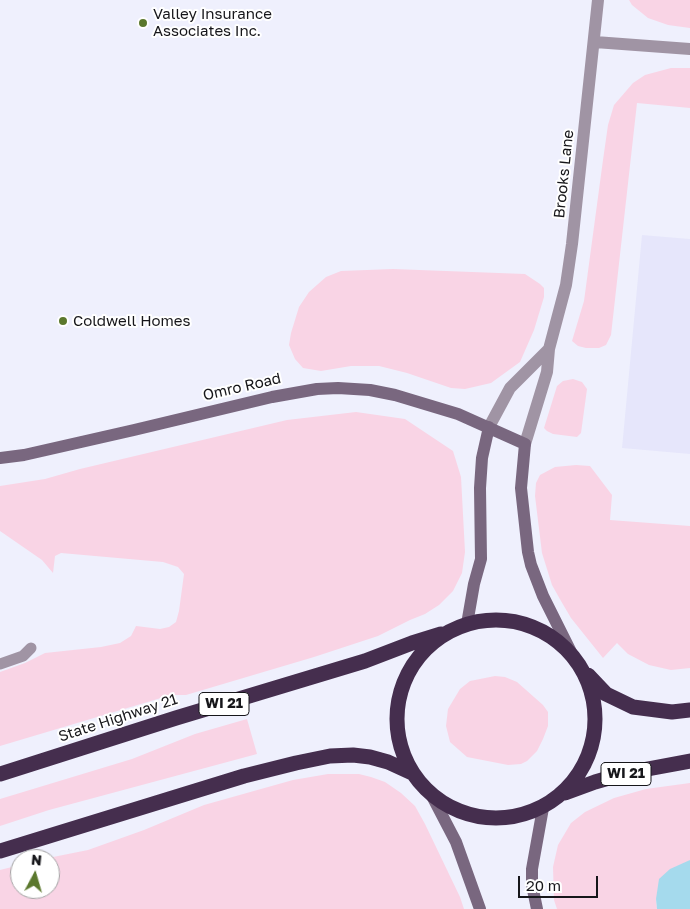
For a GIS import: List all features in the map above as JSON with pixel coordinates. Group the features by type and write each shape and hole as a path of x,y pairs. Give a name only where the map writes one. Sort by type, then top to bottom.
{"highway":[{"path":"585,672 595,704 595,737 584,768 564,794 543,808 515,817 486,819 457,811 432,796 412,773 399,743 397,711 404,680 422,653 447,632 467,624 496,620 524,624 550,635 572,654 585,672 606,694 633,708 672,712 690,710"},
{"name":"State Highway 21","path":"0,774 176,718 365,662 412,643 447,632"},
{"path":"0,851 244,776 330,756 353,755 370,757 412,773"},
{"name":"WI 21","path":"564,794 626,773 690,761"}],"street":[{"name":"Brooks Lane","path":"525,444 548,372 549,349 566,285 595,42 598,0"},
{"path":"595,42 690,49"},
{"path":"467,624 474,584 481,559 480,488 482,458 489,427 510,388 549,349"},
{"name":"Omro Road","path":"0,458 24,455 272,397 324,389 355,388 395,395 458,414 525,444"},
{"path":"525,444 521,488 530,559 544,596 572,654"},
{"path":"432,796 456,842 480,909"},
{"path":"537,909 532,885 532,869 543,808"}],"lane":[{"path":"0,664 23,656 31,648"}],"shaded area":[{"path":"629,0 690,0 690,28 668,25 648,18 632,5"},
{"path":"671,68 690,68 690,108 637,103 611,335 606,345 599,348 578,346 572,341 584,301 608,125 614,105 633,83 645,75"},
{"path":"642,235 690,239 690,454 622,448"},
{"path":"393,269 525,274 540,284 544,288 544,297 534,330 520,362 491,383 465,389 451,388 379,366 351,366 321,371 303,368 295,359 289,345 299,307 309,292 326,277 341,271"},
{"path":"573,379 582,382 587,389 581,433 577,437 553,434 544,428 557,386 563,381"},
{"path":"356,412 405,419 453,451 461,477 465,552 462,573 453,591 439,605 425,614 378,636 314,657 186,695 171,695 0,746 0,672 45,653 120,643 131,636 136,626 160,629 169,627 176,622 184,574 178,567 163,562 61,553 55,556 53,573 42,560 0,531 0,486 45,479 287,420"},
{"path":"590,466 612,495 610,520 690,526 690,668 671,670 649,665 628,654 617,643 603,658 571,618 552,585 542,553 535,496 536,483 540,475 555,467"},
{"path":"495,676 505,677 517,682 543,705 548,712 548,726 537,751 521,764 508,765 467,757 450,742 446,726 448,709 460,689 470,681"},
{"path":"247,719 257,754 49,810 0,826 0,799 132,759 195,734"},
{"path":"328,774 359,774 385,782 401,793 415,806 425,824 464,909 0,909 0,870 10,868 10,899 60,899 60,856 88,850 144,830 204,805 293,780"},
{"path":"690,783 690,860 656,899 657,909 557,909 554,900 553,867 558,845 571,823 585,812 614,798 646,789"}],"water":[{"path":"690,860 690,909 657,909 656,899 659,879 670,869"}],"place":[{"name":"Valley Insurance Associates Inc.","path":"143,23"},
{"name":"Coldwell Homes","path":"63,321"}]}
